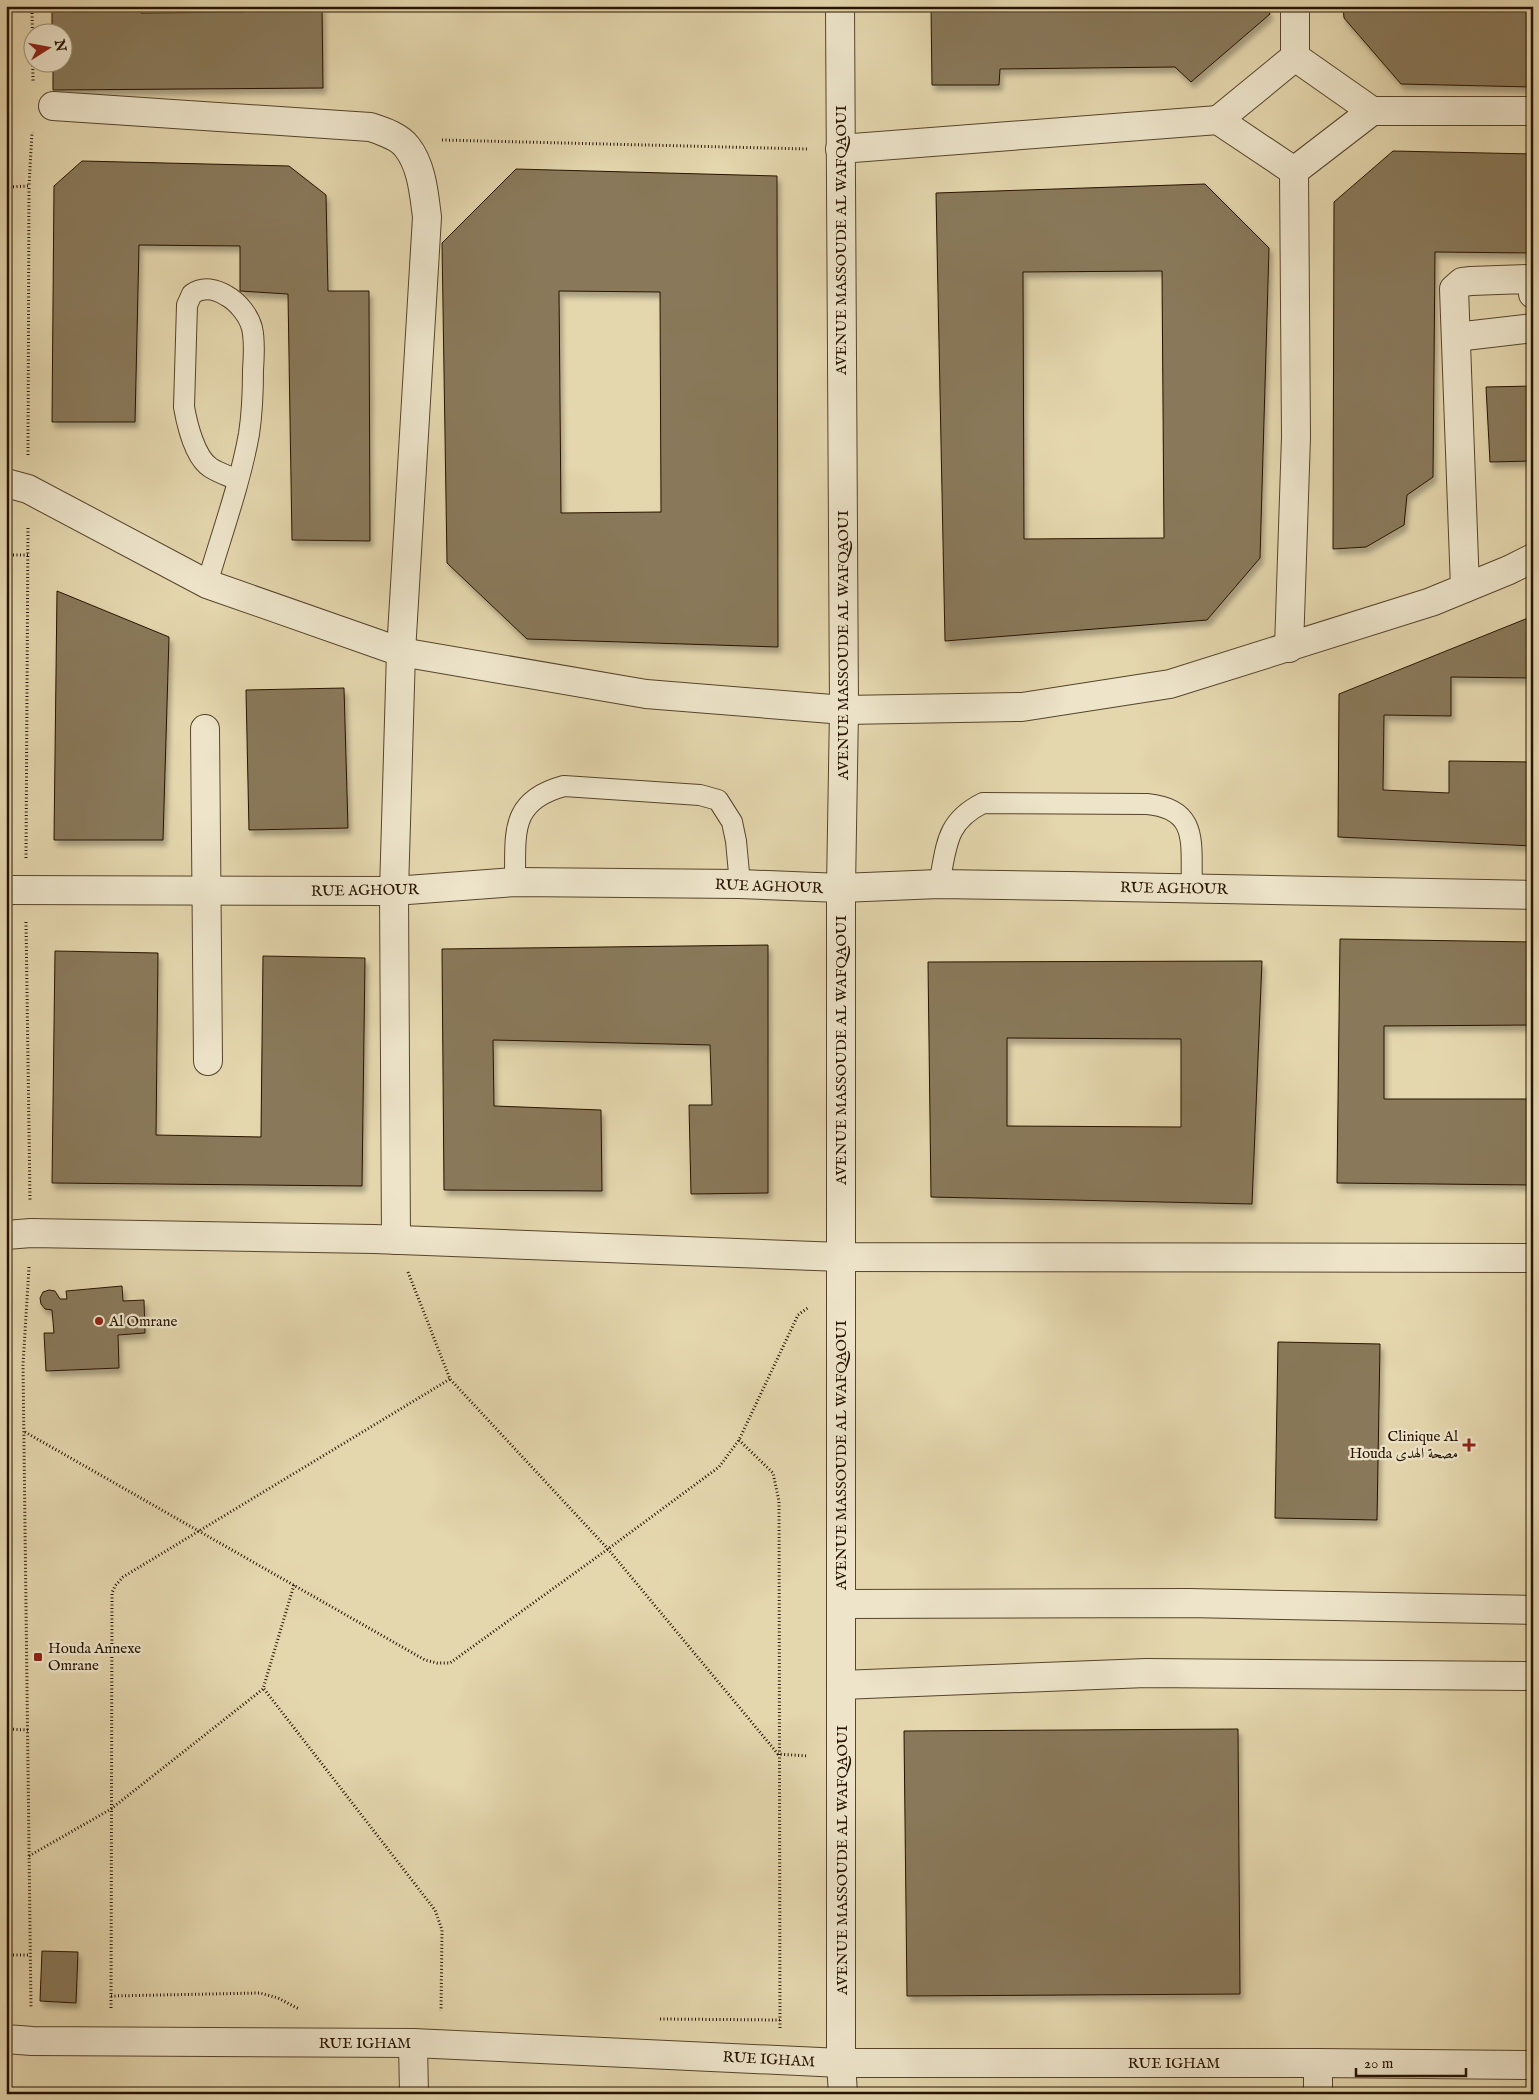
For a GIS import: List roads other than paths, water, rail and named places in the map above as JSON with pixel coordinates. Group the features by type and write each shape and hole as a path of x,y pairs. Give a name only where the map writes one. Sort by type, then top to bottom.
{"street":[{"name":"AVENUE MASSOUDE AL WAFQAOUI","path":"840,6 844,710 841,888 841,2063 843,2094"},
{"path":"1295,6 1295,56"},
{"path":"840,149 1218,120 1295,56"},
{"path":"1295,56 1372,111 1533,112"},
{"path":"53,106 370,127 391,135 407,146 416,164 424,188 428,217 401,652 394,891 396,1240"},
{"path":"1294,171 1372,111"},
{"path":"1218,120 1294,171"},
{"path":"1289,648 1296,436 1294,171"},
{"path":"1465,588 1454,289 1457,285 1471,281 1529,279 1532,283 1533,294"},
{"path":"1456,337 1533,328"},
{"path":"17,486 207,584 401,652 646,694 844,710 1022,707 1170,684 1431,602 1509,570 1533,558"},
{"path":"205,729 208,1061"},
{"name":"RUE AGHOUR","path":"16,890 394,891 515,882 740,884 841,888 939,884 1533,895"},
{"path":"18,1234 396,1240 841,1256 1533,1258"},
{"path":"842,1604 1188,1603 1533,1610"},
{"path":"841,1685 1146,1673 1533,1676"},
{"name":"RUE IGHAM","path":"19,2040 413,2043 841,2063 1533,2065"},
{"path":"413,2043 414,2094"},
{"path":"1318,2063 1318,2094"}],"lane":[{"path":"207,584 237,480 249,434 254,347 252,328 246,314 231,298 211,289 200,290 192,294 187,305 184,407 193,442 209,467 237,480"},
{"path":"515,882 516,826 522,813 537,798 550,790 564,786 700,795 718,800 732,822 736,841 740,884"},
{"path":"939,884 947,843 956,822 967,811 983,803 1147,804 1165,806 1175,811 1184,820 1190,831 1192,888"}],"place":[{"name":"Al Omrane","path":"99,1321"},
{"name":"Clinique Al Houda مصحة الهدى","path":"1469,1445"},
{"name":"Houda Annexe Omrane","path":"38,1657"}]}
